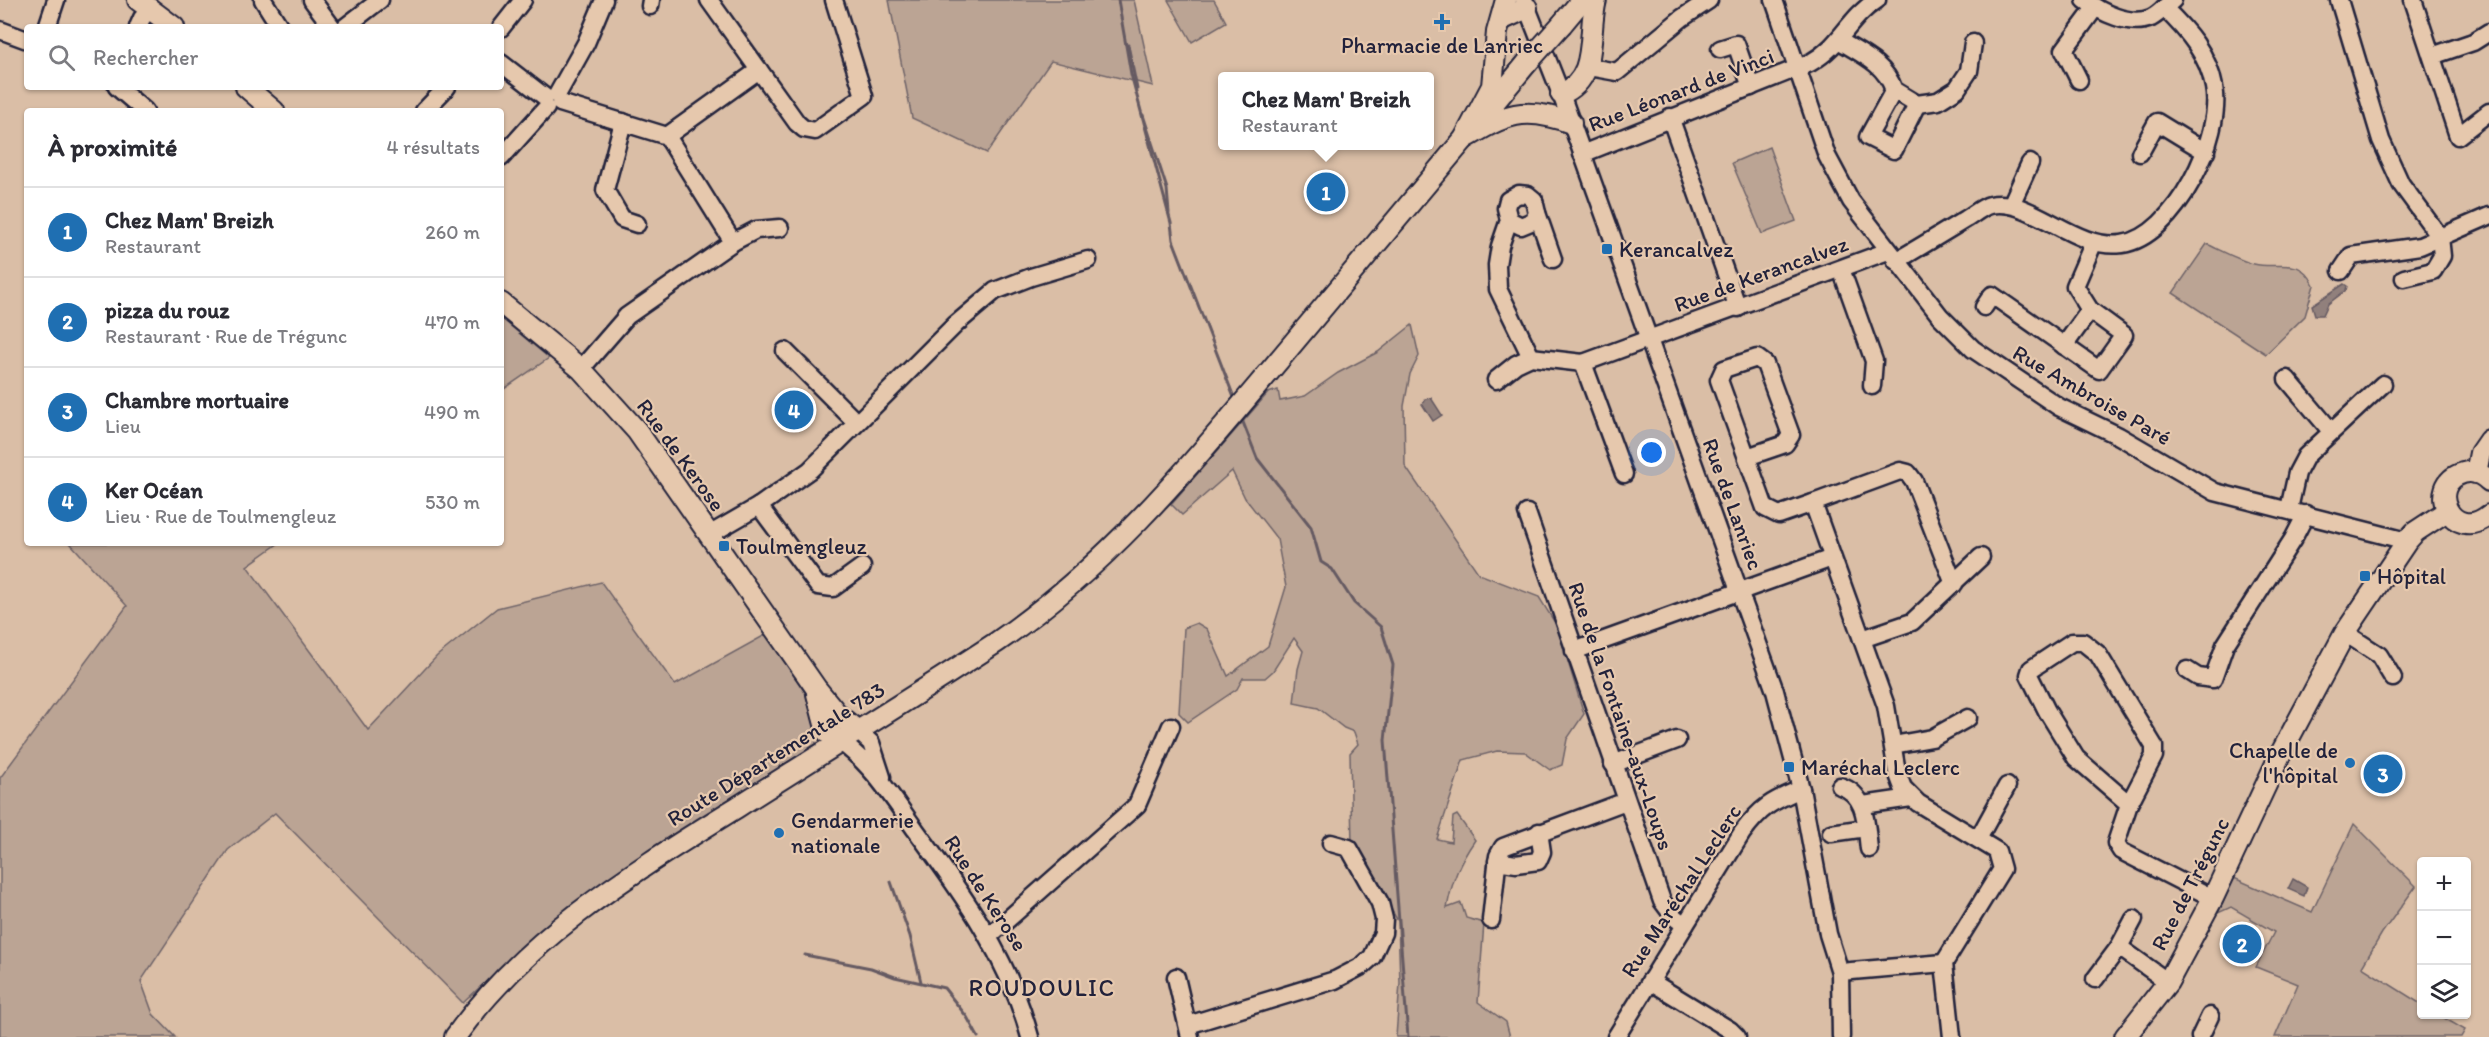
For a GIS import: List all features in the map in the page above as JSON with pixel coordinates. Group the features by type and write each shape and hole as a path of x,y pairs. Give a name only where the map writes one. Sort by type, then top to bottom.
{"main road":[{"path":"1464,139 1492,86 1500,20 1506,0"},
{"path":"1464,139 1582,0"},
{"path":"1561,94 1570,91 1589,67 1596,0"},
{"path":"147,3 171,24"},
{"path":"1500,20 1526,4"},
{"path":"256,90 271,108"},
{"path":"1464,139 1498,118 1515,114 1536,112 1571,123"},
{"name":"Route Départementale 783","path":"455,1037 529,954 576,913 643,867 936,683 1028,621 1087,573 1129,532 1217,433 1464,139"},
{"name":"Rue de Kerose","path":"504,305 581,369 638,431 816,688 839,716 858,731"},
{"path":"2489,440 2480,453 2482,477 2460,474 2448,484 2444,500 2447,511 2465,524 2482,521 2489,515"},
{"name":"Rue de Trégunc","path":"2125,1037 2168,982 2213,898 2280,755 2345,633 2407,541 2415,532 2447,511"},
{"name":"Rue de Kerose","path":"816,688 827,732 841,742"}],"street":[{"path":"48,24 56,0"},
{"path":"262,0 278,24"},
{"path":"312,0 330,24"},
{"path":"349,24 380,0"},
{"path":"504,24 523,0"},
{"path":"504,156 552,101 586,44 604,0"},
{"path":"709,0 804,129 815,131 864,96 834,0"},
{"path":"1589,67 1617,72 1682,18 1709,0"},
{"name":"Rue Ambroise Paré","path":"1774,0 1827,156 1851,201 1940,316 1973,349 2059,407 2119,436 2216,492 2407,541"},
{"name":"Rue Léonard de Vinci","path":"1582,154 1670,117 1796,70 1824,56 1840,41 1861,10 1876,0"},
{"path":"2339,0 2381,140 2401,184 2440,237 2442,256 2433,271 2404,278"},
{"path":"2413,0 2458,136 2489,112"},
{"path":"139,24 147,3"},
{"name":"Rue de Lanriec","path":"1526,4 1561,94 1741,592 1787,730 1801,789 1828,934 1840,972 1841,1037"},
{"path":"2030,163 2012,205 2093,244 2123,244 2149,233 2176,206 2206,152 2215,118 2214,88 2206,62 2192,35 2168,4 2150,19 2123,19 2090,4 2064,50 2079,80"},
{"path":"0,30 24,39"},
{"path":"2432,56 2473,42 2489,33"},
{"path":"1840,41 1888,74 1893,90 1917,104 1938,100 1957,89 1969,71 1973,43"},
{"path":"1720,49 1736,44 1751,87"},
{"path":"504,65 552,101 667,136 733,242"},
{"path":"667,136 759,70"},
{"path":"120,90 142,108"},
{"path":"427,108 444,90"},
{"path":"1893,90 1868,137 1894,150 1917,104"},
{"path":"1670,117 1738,308"},
{"path":"623,122 605,190 622,219 637,224"},
{"path":"2140,153 2157,122 2206,152"},
{"path":"1531,357 1498,289 1497,265 1500,246 1509,220 1506,205 1511,198 1519,194 1528,195 1534,200 1553,259"},
{"name":"Rue de Kerancalvez","path":"1583,363 1840,269 1892,256 1989,205 2012,205"},
{"path":"1509,220 1517,225 1527,225 1537,213"},
{"path":"2341,271 2351,256 2420,246 2489,216"},
{"path":"581,369 627,316 733,242 756,230 780,228"},
{"path":"1984,307 1992,295 2099,370 2124,335 2090,310 2075,286 2093,244"},
{"path":"709,535 759,507 810,470 856,422 994,291 1088,260"},
{"path":"1840,269 1874,362 1872,386"},
{"path":"2064,346 2090,310"},
{"path":"785,351 856,422"},
{"path":"1496,380 1516,364 1531,357 1583,363 1624,474"},
{"path":"1747,457 1785,444 1791,435 1765,364 1757,358 1724,369 1719,380 1765,508 1779,515 1900,471 1908,474 1914,481 1954,584"},
{"path":"2287,379 2331,431"},
{"path":"2289,509 2297,473 2306,456 2383,384"},
{"path":"1813,503 1886,706 1903,788 1911,798 1997,851 2002,869 1944,963 1952,1037"},
{"path":"759,507 819,586 833,588 862,567"},
{"name":"Rue de la Fontaine-aux-Loups","path":"1527,513 1662,901 1674,917 1685,925"},
{"path":"2187,670 2198,676 2213,679 2225,645 2294,539 2306,514"},
{"path":"1862,639 1912,622 1981,557"},
{"path":"1574,651 1832,558"},
{"path":"2345,633 2379,656 2393,678"},
{"path":"2129,804 2076,758 2029,675 2031,669 2072,642 2083,642 2098,654 2154,746 2154,756 2129,804 2116,843 2121,851 2213,898"},
{"path":"1893,745 1932,738 1968,718"},
{"path":"989,936 1131,811 1141,799 1171,726"},
{"name":"Rue de Kerose","path":"858,731 871,743 884,784"},
{"path":"1613,764 1677,740"},
{"name":"Rue de Kerose","path":"841,742 863,758 884,784 989,936 1013,984 1030,1037"},
{"path":"1978,839 2007,786"},
{"path":"1845,787 1863,805 1869,849"},
{"name":"Rue Maréchal Leclerc","path":"1616,1037 1742,832 1760,810 1773,801 1801,789"},
{"path":"1863,805 1911,798"},
{"path":"1491,920 1500,851 1511,842 1626,801"},
{"path":"1831,833 1866,828"},
{"path":"1497,861 1516,864 1538,861 1542,852 1539,832"},
{"path":"1176,977 1189,1031 1335,980 1362,966 1372,957 1383,933 1380,903 1349,848 1331,843"},
{"path":"2095,979 2119,947 2134,919"},
{"path":"2119,947 2168,982"},
{"path":"1840,972 1944,963"},
{"path":"1650,981 1730,1030 1737,1037"},
{"path":"2200,1037 2210,1016"}],"shaded area":[{"path":"889,0 1134,0 1153,86 1051,61 987,153 912,118"},
{"path":"1168,0 1214,0 1226,22 1192,42"},
{"path":"1769,147 1796,221 1762,234 1732,163"},
{"path":"2207,244 2254,264 2296,267 2308,276 2314,285 2305,316 2266,354 2173,293"},
{"path":"2344,284 2347,286 2346,290 2328,304 2323,315 2315,315 2312,305"},
{"path":"504,320 549,358 504,389"},
{"path":"1412,325 1419,356 1410,374 1404,406 1405,466 1479,574 1539,597 1557,626 1584,714 1567,739 1562,765 1550,770 1525,752 1497,751 1463,760 1437,839 1451,842 1453,817 1457,815 1475,840 1457,872 1447,908 1461,903 1466,918 1484,923 1478,1002 1506,1022 1510,1037 1396,1037 1400,983 1398,921 1352,844 1350,753 1358,744 1354,732 1344,728 1318,708 1294,703 1298,669 1303,651 1294,638 1273,671 1265,678 1243,678 1237,689 1188,722 1179,713 1184,628 1197,623 1207,629 1228,676 1268,646 1286,587 1277,539 1245,498 1232,471 1182,515 1171,504 1268,393 1278,390 1280,401 1305,396 1338,373 1378,352"},
{"path":"1431,398 1442,415 1433,421 1422,404 1425,399"},
{"path":"73,546 275,546 247,566 368,730 437,656 497,608 601,582 675,685 767,634 813,705 816,744 653,849 547,924 463,1003 275,813 228,850 141,981 153,1014 175,1037 0,1037 0,778 127,606"},
{"path":"2354,824 2416,886 2382,933 2362,967 2417,1001 2417,1019 2446,1019 2465,1030 2461,1037 2275,1037 2298,984 2256,967 2274,932 2231,907 2218,913 2234,878 2312,912"},
{"path":"2293,879 2307,887 2304,896 2288,889"}],"waterway":[{"path":"1118,0 1131,74 1171,223 1173,240 1235,400"},
{"path":"1128,45 1137,89"},
{"path":"1143,115 1167,189 1169,213"},
{"path":"1241,417 1257,458 1311,527 1321,562 1332,569 1354,603 1381,627 1393,665 1385,740 1408,1037"},
{"path":"891,882 910,936 921,982"},
{"path":"805,955 871,968 895,977 944,988 967,1017 978,1037"}],"place":[{"name":"Pharmacie de Lanriec","path":"1442,22"},
{"name":"Chez Mam' Breizh","path":"1326,192"},
{"name":"Kerancalvez","path":"1607,249"},
{"name":"Ker Océan","path":"794,410"},
{"name":"Toulmengleuz","path":"724,546"},
{"name":"Hôpital","path":"2365,576"},
{"name":"Chapelle de l'hôpital","path":"2350,763"},
{"name":"Maréchal Leclerc","path":"1789,767"},
{"name":"Chambre mortuaire","path":"2383,774"},
{"name":"Gendarmerie nationale","path":"779,833"},
{"name":"pizza du rouz","path":"2242,944"}],"district":[{"name":"ROUDOULIC","path":"1042,987"}]}
